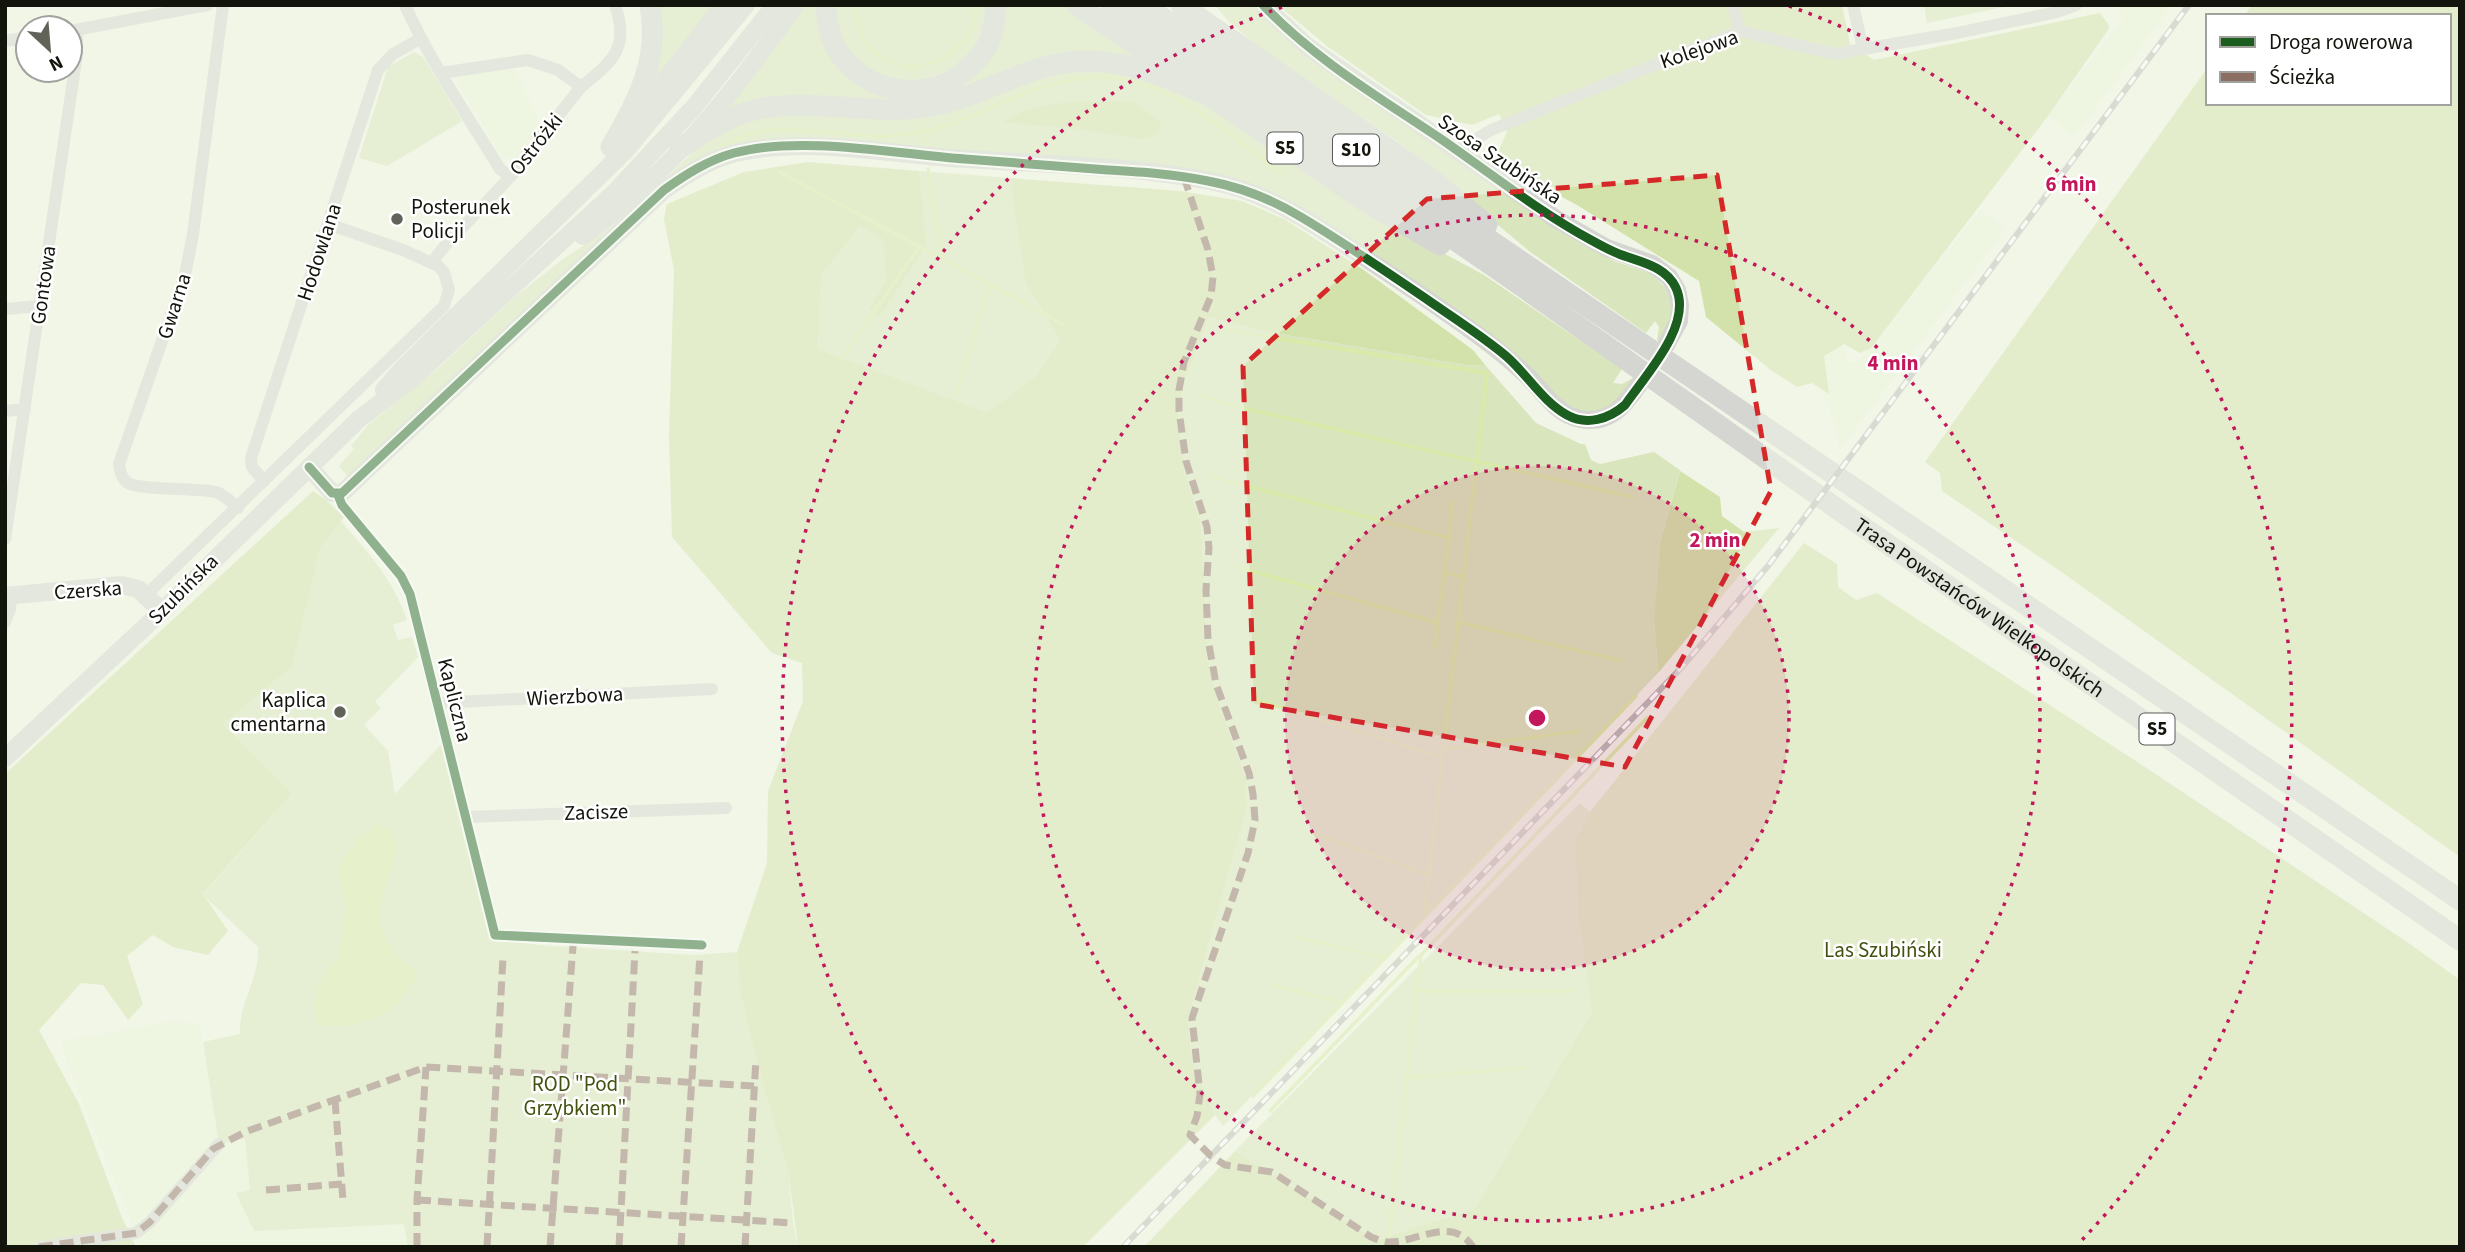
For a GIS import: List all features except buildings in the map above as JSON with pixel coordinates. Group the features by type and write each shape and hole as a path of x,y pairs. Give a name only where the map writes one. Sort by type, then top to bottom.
{"highway":[{"path":"611,147 634,107 647,76 654,29 650,5"},
{"path":"825,5 831,37 838,52 852,68 880,86 915,91 938,87 957,77 975,62 988,44 995,24 996,5"},
{"name":"S5","path":"1077,5 1366,202 1459,256 1503,273"},
{"name":"S10","path":"1111,5 1503,273"},
{"name":"S10","path":"1144,5 1568,295"},
{"path":"1181,5 1264,61"},
{"name":"S5","path":"1208,5 1226,26 1264,61 1429,177 1568,295"},
{"path":"680,148 722,122 763,108 785,105 902,110 930,107 955,101 1036,71 1085,61 1141,68 1205,94"},
{"name":"Trasa Powstańców Wielkopolskich","path":"1503,273 1853,520 2460,940"},
{"name":"Trasa Powstańców Wielkopolskich","path":"1568,295 1823,465 1869,499 2460,900"}],"main road":[{"path":"529,247 724,5"},
{"path":"529,247 626,150 746,5"},
{"path":"523,276 586,221 647,160 694,107 775,5"},
{"path":"523,276 613,214 680,148 764,50 795,5"},
{"name":"Szosa Szubińska","path":"1263,5 1308,47 1574,231 1620,254 1651,264 1669,277 1677,290 1680,305 1679,321 1666,345"},
{"path":"309,467 332,493 338,495 382,457 664,190 707,164 734,153 812,145 919,156 1157,173 1208,181 1259,196 1299,216 1390,274 1506,356 1528,375 1554,406 1569,416 1593,420 1612,415 1625,405 1640,383"},
{"name":"Szubińska","path":"5,758 162,611 359,419 404,367 529,247"},
{"name":"Szubińska","path":"359,419 413,378 523,276"},
{"name":"Czerska","path":"8,596 121,585 138,589 162,611"}],"street":[{"path":"84,28 207,5"},
{"name":"Gwarna","path":"223,5 188,264 120,469 122,477 135,486 215,492 238,508"},
{"path":"405,5 440,74 500,169 510,177"},
{"name":"Ostróżki","path":"432,262 510,177 581,87 612,61 622,38 615,5"},
{"path":"1733,5 1740,30"},
{"path":"1853,5 1863,49"},
{"name":"Kolejowa","path":"1464,156 1478,138 1491,130 1740,30 1834,54 1957,33 2057,12 2076,5"},
{"name":"Hodowlana","path":"264,481 252,467 251,458 378,70 393,54 420,39"},
{"path":"440,74 528,60 558,70 581,87"},
{"name":"Gontowa","path":"5,539 9,494 25,409 73,84"},
{"path":"328,224 432,262"},
{"name":"Szubińska","path":"146,595 444,306 449,290 447,280 444,272 432,262"},
{"path":"5,309 40,306"},
{"path":"5,411 25,409"},
{"name":"Kapliczna","path":"338,495 342,505 401,576 410,594 495,935 702,945"},
{"path":"5,622 10,609 8,596"},
{"name":"Wierzbowa","path":"438,703 712,689"},
{"name":"Zacisze","path":"466,817 726,808"},
{"path":"39,1247 136,1233 150,1222 219,1144"}],"highlighted area":[{"path":"1717,175 1771,491 1625,767 1254,704 1243,366 1427,199"}],"shaded area":[{"path":"2116,5 2172,5 2075,136 2048,116 2124,17"},
{"path":"515,68 540,125 516,159 503,158 457,83 457,75"},
{"path":"1981,210 2005,229 1840,449 1835,425 1808,344 1837,326 1848,362 1859,362"},
{"path":"375,825 388,830 394,839 395,851 380,909 381,924 393,950 412,968 417,977 397,1003 376,1018 351,1025 319,1026 313,1006 319,983 338,957 346,910 337,868 358,840"},
{"path":"171,1021 199,1024 219,1144 245,1138 250,1190 236,1193 254,1231 404,1224 408,1247 139,1247 136,1233 61,1042"}],"green space":[{"path":"658,5 716,5 651,89"},
{"path":"803,5 820,5 861,82 959,85 1002,5 1064,5 1151,65 1123,59 955,95 710,120"},
{"path":"832,5 989,5 987,26 966,63 913,85 871,75 841,43"},
{"path":"1215,5 1256,5 1344,81 1580,243 1614,261 1650,273 1664,286 1671,298 1672,323 1659,341 1659,327 1655,321 1646,333 1529,251 1404,146 1258,47 1228,21"},
{"path":"1278,5 1842,5 1850,44 1874,60 2100,13 2110,27 2048,116 1871,348 1860,353 1844,344 1824,356 1829,394 1812,383 1797,387 1772,371 1706,317 1699,281 1577,205 1494,161 1507,132 1499,114 1472,125 1426,115 1328,47"},
{"path":"1924,5 2013,5 1927,23"},
{"path":"2252,5 2460,5 2460,857 2063,573 1942,491 1940,473 1925,462 2206,70 2206,105 2451,105 2451,14 2245,14"},
{"path":"414,52 423,57 462,121 387,166 359,158 388,67"},
{"path":"1115,71 1195,97 1421,241 1484,275 1622,369 1613,383 1622,384 1633,378 1636,380 1612,407 1584,414 1244,183 792,139 700,158 350,479 339,466 354,449 351,446 368,425 435,371 516,296 562,260 627,216 697,148 716,135 765,114 903,116 1026,81 1064,72"},
{"path":"1100,101 1133,102 1160,121 1159,134 1141,139 1078,129 1003,122 1039,107"},
{"path":"808,162 919,171 926,245 880,316 869,309 886,280 883,239 860,226 821,276 818,349 987,413 1035,377 1060,340 1025,282 1010,178 1180,191 1242,201 1284,219 1361,268 1473,350 1486,366 1268,332 1209,317 1185,381 1178,412 1184,468 1201,526 1208,664 1217,699 1246,779 1247,807 1188,1019 1192,1061 1215,1115 1083,1247 798,1247 789,1176 756,1059 740,987 737,952 767,863 768,791 803,701 802,663 772,653 672,537 669,437 674,270 664,219 667,204 744,172"},
{"path":"919,171 1010,178 1025,282 1060,340 1035,377 987,414 818,349 821,276 860,226 883,238 886,280 869,309 880,315 925,245"},
{"path":"1209,317 1268,332 1486,366 1536,423 1585,444 1591,460 1600,464 1654,452 1680,470 1660,543 1654,617 1658,673 1223,1126 1215,1115 1192,1061 1188,1019 1247,807 1246,779 1217,699 1208,664 1201,526 1184,468 1178,412 1185,381"},
{"path":"1680,471 1720,497 1722,516 1744,532 1779,528 1658,673 1654,617 1660,543"},
{"path":"313,491 344,517 320,549 292,667 223,724 292,793 203,894 228,931 208,955 173,947 153,935 127,956 143,1004 128,1020 103,985 81,983 39,1030 79,1104 136,1247 5,1247 5,774"},
{"name":"ROD \"Pod Grzybkiem\"","path":"341,521 379,568 394,592 407,620 393,625 398,640 412,637 418,657 375,702 381,708 364,725 388,751 395,794 447,738 492,935 499,943 501,939 538,945 693,955 737,952 741,987 756,1059 789,1176 798,1247 408,1247 404,1224 254,1231 236,1193 250,1190 245,1139 219,1144 203,1042 240,1034 242,1012 256,969 258,947 203,895 292,793 223,724 292,667 320,549"},
{"name":"Las Szubiński","path":"1804,543 1837,564 1838,587 1856,600 1877,593 2142,765 2460,980 2460,1247 1144,1247 1235,1151 1376,1240 1475,1209 1592,1012 1578,915 1575,839 1590,812"},
{"path":"1580,803 1590,812 1575,839 1578,915 1592,1012 1475,1210 1376,1240 1235,1151"}],"waterway":[{"path":"855,5 860,30 870,48 887,60 912,67 912,71"},
{"path":"912,67 937,61 956,48 970,30 977,5"},
{"path":"722,146 747,134 769,130 864,136 924,132 1045,87 1104,77 1152,87 1175,98 1220,126 1279,173 1281,169"},
{"path":"1337,90 1340,86"},
{"path":"921,125 925,147"},
{"path":"928,169 943,259 1064,325"},
{"path":"779,172 943,259"},
{"path":"840,361 919,247"},
{"path":"956,393 990,285"},
{"path":"1227,330 1487,373 1425,909 1427,914"},
{"path":"1201,395 1225,404 1632,497"},
{"path":"1212,477 1449,538 1444,573"},
{"path":"1449,538 1452,503"},
{"path":"1234,566 1438,623 1444,573 1462,576"},
{"path":"1458,622 1622,661"},
{"path":"1435,646 1438,624"},
{"path":"1253,1096 1636,696"},
{"path":"1253,699 1442,757"},
{"path":"1389,1237 1421,955 1647,718"},
{"path":"1444,749 1580,731"},
{"path":"1311,832 1429,875"},
{"path":"1292,936 1384,958"},
{"path":"1270,1111 1419,956"},
{"path":"1276,986 1341,1002"},
{"path":"1416,991 1573,991"},
{"path":"1408,1078 1528,1067"}],"railway":[{"path":"1123,1247 1682,667 1768,566 2189,5"}],"marked path":[{"path":"1184,177 1208,250 1213,277 1211,296 1184,362 1179,390 1179,411 1186,461 1207,527 1208,639 1216,684 1249,773 1255,820 1248,853 1192,1018 1200,1094 1197,1116 1190,1135 1211,1156 1225,1165 1272,1172 1373,1238 1386,1242 1397,1241 1444,1231 1464,1237 1473,1247"},
{"path":"550,1247 573,946"},
{"path":"619,1247 635,951"},
{"path":"681,1247 700,955"},
{"path":"487,1247 503,958"},
{"path":"745,1247 756,1059"},
{"path":"39,1247 136,1233 150,1222 213,1149 245,1132 426,1067 754,1086"},
{"path":"417,1247 417,1200 426,1067"},
{"path":"335,1100 343,1200"},
{"path":"266,1190 342,1184"},
{"path":"417,1200 793,1223"}],"cycle path":[{"path":"309,467 332,493 342,493 664,190 697,168 724,156 760,148 789,146 849,147 1158,174 1232,187 1290,211 1348,246 1466,326 1514,363 1550,403 1567,415 1582,420 1597,419 1612,414 1625,405 1673,334 1680,302 1672,281 1644,262 1619,254 1571,229 1533,204 1326,60 1263,5"},
{"path":"338,495 342,505 401,576 410,594 495,935 702,945"}],"place":[{"name":"Posterunek Policji","path":"397,219"},
{"name":"Kaplica cmentarna","path":"340,712"}]}
